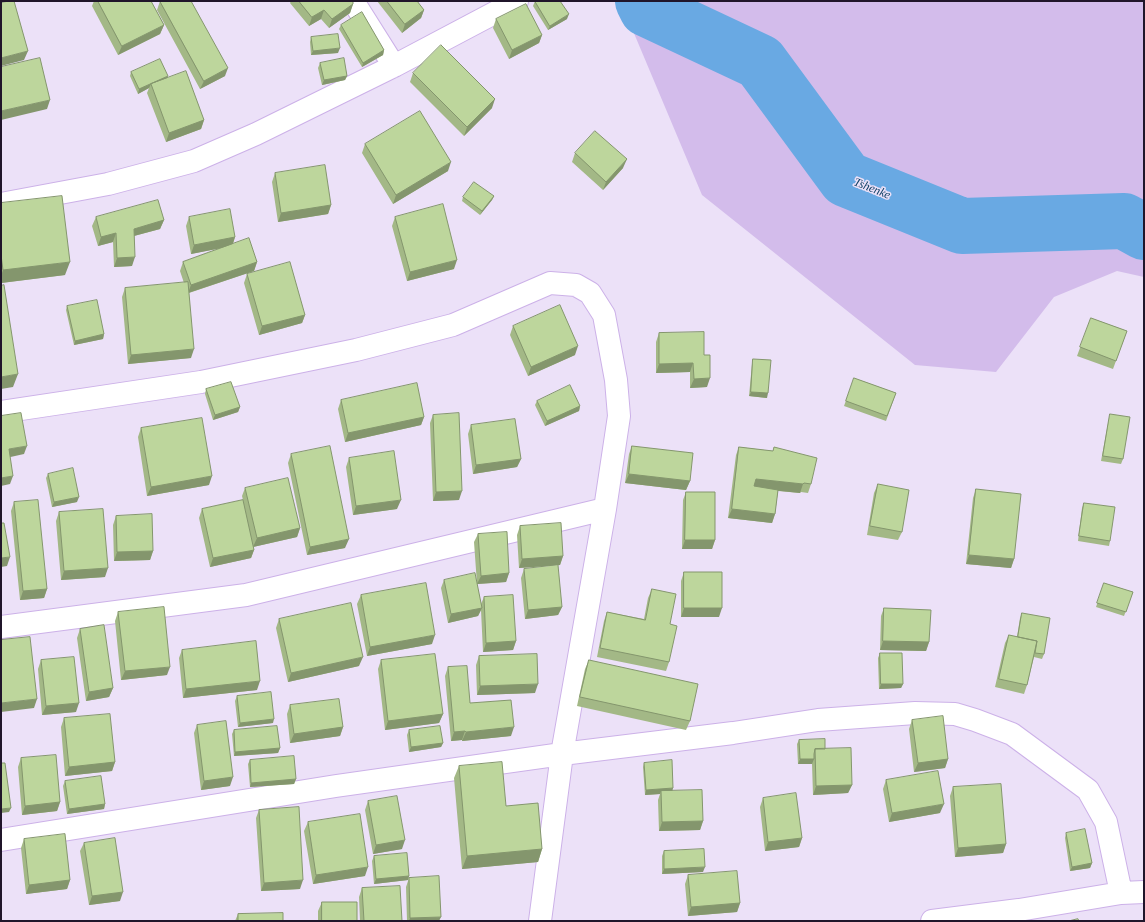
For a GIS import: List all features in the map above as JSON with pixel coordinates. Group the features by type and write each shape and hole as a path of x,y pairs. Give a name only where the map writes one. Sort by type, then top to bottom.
{"street":[{"path":"353,1 394,66"},
{"path":"1,204 108,184 194,161 256,134 394,66 517,1"},
{"path":"1,412 202,382 356,350 454,325 550,283 576,285 590,293 604,315 616,380 619,416 605,509 562,754 540,921"},
{"path":"1,627 246,595 605,509"},
{"path":"1,840 336,786 562,754 732,733 818,720 915,713 955,714 1012,734 1088,790 1106,822 1121,893"},
{"path":"932,921 1019,910 1121,893 1144,892"}],"shaded area":[{"path":"625,1 1144,1 1144,277 1117,271 1054,297 996,372 915,365 702,195 628,19"}],"building":[{"path":"14,1 28,51 1,58 1,3"},
{"path":"98,1 151,1 164,25 122,46"},
{"path":"160,1 191,1 228,68 204,81"},
{"path":"299,1 353,1 353,4 332,19 324,10 312,17"},
{"path":"387,1 417,1 424,10 405,24"},
{"path":"535,1 560,1 569,14 550,26"},
{"path":"526,4 542,35 512,50 496,19"},
{"path":"362,12 384,50 363,63 341,25"},
{"path":"338,34 340,48 313,51 311,37"},
{"path":"441,45 495,99 467,127 413,73"},
{"path":"40,58 50,100 1,111 1,67"},
{"path":"344,58 347,76 324,80 320,63"},
{"path":"160,59 168,76 139,89 131,72"},
{"path":"186,71 204,120 169,133 151,84"},
{"path":"420,111 451,162 396,195 365,144"},
{"path":"595,131 627,159 606,182 575,153"},
{"path":"325,165 331,205 281,213 275,173"},
{"path":"474,182 494,196 482,211 463,197"},
{"path":"62,196 70,262 3,270 1,255 1,203"},
{"path":"158,200 164,220 134,229 135,257 117,258 116,233 101,237 96,217"},
{"path":"443,204 457,260 410,272 395,217"},
{"path":"230,209 235,237 194,245 189,217"},
{"path":"249,238 257,262 191,285 183,262"},
{"path":"290,262 305,315 262,326 247,274"},
{"path":"188,282 194,349 131,355 125,288"},
{"path":"4,285 18,374 1,377 1,286"},
{"path":"97,300 104,334 75,341 67,306"},
{"path":"560,305 578,346 531,367 513,326"},
{"path":"1091,318 1127,331 1116,361 1080,347"},
{"path":"704,332 704,355 710,355 710,378 694,379 693,363 659,364 659,333"},
{"path":"753,359 771,360 768,393 751,392"},
{"path":"854,378 896,393 887,416 846,401"},
{"path":"231,382 240,407 215,415 206,389"},
{"path":"417,383 424,417 348,433 341,400"},
{"path":"570,385 580,406 547,421 537,401"},
{"path":"21,413 27,446 9,449 13,476 1,478 1,416"},
{"path":"459,413 462,491 436,492 433,415"},
{"path":"1110,414 1130,417 1123,459 1103,456"},
{"path":"202,418 212,476 151,487 141,428"},
{"path":"515,419 521,459 476,465 471,425"},
{"path":"330,446 349,539 310,547 291,454"},
{"path":"632,446 693,453 690,481 629,474"},
{"path":"739,447 773,451 774,447 817,458 811,484 756,479 754,486 778,490 775,514 732,509"},
{"path":"394,451 401,500 356,506 349,458"},
{"path":"73,468 79,497 54,502 48,474"},
{"path":"288,478 300,528 257,538 245,488"},
{"path":"878,484 909,490 902,532 870,526"},
{"path":"976,489 1021,494 1014,559 969,555"},
{"path":"686,492 715,492 715,540 685,540"},
{"path":"38,500 47,589 23,591 14,502"},
{"path":"243,500 254,550 213,558 202,509"},
{"path":"1084,503 1115,507 1110,541 1079,536"},
{"path":"103,509 108,568 64,571 59,512"},
{"path":"152,514 153,551 117,552 116,516"},
{"path":"1,523 4,523 10,557 1,558"},
{"path":"561,523 563,556 522,559 520,526"},
{"path":"507,532 509,573 481,576 478,534"},
{"path":"558,565 562,607 528,610 524,569"},
{"path":"684,572 722,572 722,608 684,608"},
{"path":"475,573 482,608 451,614 444,580"},
{"path":"426,583 435,635 370,647 361,595"},
{"path":"1104,583 1133,592 1126,612 1097,603"},
{"path":"652,589 676,594 670,624 677,626 669,662 600,648 607,612 645,620"},
{"path":"513,595 516,641 486,643 484,597"},
{"path":"351,603 363,657 291,673 279,619"},
{"path":"164,607 170,667 125,671 118,612"},
{"path":"884,608 931,610 929,642 883,641"},
{"path":"1022,613 1050,618 1044,654 1035,653 1037,641 1018,637"},
{"path":"104,625 113,688 89,692 80,629"},
{"path":"1009,635 1037,641 1027,685 999,679"},
{"path":"30,637 37,699 1,703 1,640"},
{"path":"256,641 260,681 186,689 182,650"},
{"path":"880,653 902,653 903,684 881,684"},
{"path":"435,654 443,714 388,721 381,660"},
{"path":"537,654 538,684 480,686 479,656"},
{"path":"74,657 79,703 46,706 41,660"},
{"path":"589,660 698,684 690,721 580,697"},
{"path":"467,666 470,703 511,700 514,727 454,732 448,667"},
{"path":"271,692 274,719 240,723 237,696"},
{"path":"339,699 343,727 294,734 290,705"},
{"path":"110,714 115,762 69,767 64,718"},
{"path":"943,716 948,759 918,763 912,720"},
{"path":"226,721 233,777 204,781 197,725"},
{"path":"277,726 280,748 235,752 234,730"},
{"path":"440,726 443,743 411,747 409,730"},
{"path":"825,739 825,749 815,749 814,759 800,759 799,740"},
{"path":"851,748 852,785 816,786 815,749"},
{"path":"56,755 60,802 25,806 21,758"},
{"path":"294,756 296,779 251,783 250,760"},
{"path":"672,760 673,788 646,790 644,763"},
{"path":"502,762 506,806 538,803 542,849 467,856 459,766"},
{"path":"1,763 5,763 11,808 1,809"},
{"path":"938,771 944,804 892,813 886,780"},
{"path":"101,776 105,804 69,809 65,781"},
{"path":"1001,784 1006,844 958,848 953,787"},
{"path":"702,790 703,821 662,822 661,791"},
{"path":"796,793 802,838 768,842 763,798"},
{"path":"397,796 405,840 376,845 368,801"},
{"path":"299,807 303,880 264,883 259,810"},
{"path":"360,814 368,867 316,875 308,822"},
{"path":"1085,829 1092,863 1072,867 1066,833"},
{"path":"65,834 70,880 29,885 24,839"},
{"path":"115,838 123,892 92,896 84,843"},
{"path":"704,849 705,867 664,869 664,851"},
{"path":"407,853 409,876 376,879 374,856"},
{"path":"737,871 740,903 691,907 688,875"},
{"path":"439,876 441,917 410,918 409,878"},
{"path":"400,886 402,921 364,921 362,888"},
{"path":"322,902 357,902 357,921 322,921"},
{"path":"283,913 283,921 238,921 238,914"}],"waterway":[{"name":"Tshenke","path":"643,1 647,9 760,62 846,179 962,226 1124,221 1144,232"}]}
